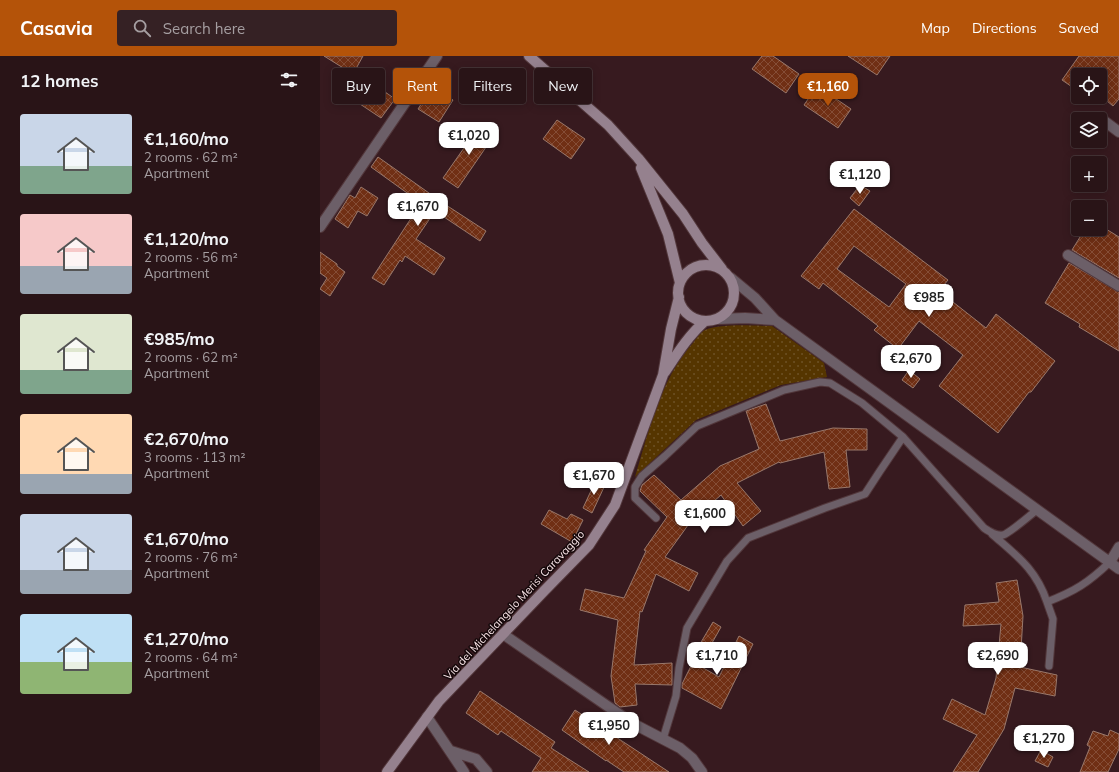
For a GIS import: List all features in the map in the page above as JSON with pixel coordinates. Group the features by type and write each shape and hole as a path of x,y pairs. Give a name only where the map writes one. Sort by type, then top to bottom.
{"street":[{"path":"320,227 437,56"},
{"path":"529,56 608,125 638,158 683,214 702,243 722,269 730,278 755,298 776,320 1119,569"},
{"path":"1107,123 1119,132"},
{"path":"638,158 668,234 680,283"},
{"path":"1068,255 1119,286"},
{"path":"722,269 714,266 698,266 690,270 684,276 680,283 678,297 685,311 697,320 705,321 745,318 776,320"},
{"path":"718,319 726,314 732,306 735,297 734,287 730,278"},
{"name":"Via del Michelangelo Merisi Caravaggio","path":"387,772 440,701 589,546 615,505 663,375 678,297"},
{"name":"Via del Michelangelo Merisi Caravaggio","path":"663,375 694,330 705,321"},
{"path":"1110,562 1119,546"},
{"path":"503,634 632,723 680,748 692,758 702,772"},
{"path":"427,717 464,772"},
{"path":"451,751 476,759 487,772"}],"lane":[{"path":"656,518 635,498 635,487 642,476 697,426 784,390 820,382 830,382 862,403 903,437 984,528 992,533 1034,573 1042,587 1053,619 1049,666"},
{"path":"663,739 676,696 679,668 687,628 727,561 748,538 865,494 903,437"},
{"path":"992,533 1002,535 1008,532 1037,510"},
{"path":"1047,602 1082,586 1093,579 1110,562"}],"shaded area":[{"path":"721,326 772,326 824,363 827,377 781,385 696,420 635,477 651,424 664,390 682,357 700,334 705,330"}],"building":[{"path":"324,56 363,56 356,68 343,68"},
{"path":"762,56 773,56 799,74 786,93 752,69"},
{"path":"848,56 890,56 877,75"},
{"path":"1079,56 1119,56 1119,99 1113,106 1107,101 1107,68 1071,68 1071,86 1062,80"},
{"path":"817,86 851,109 838,128 804,105"},
{"path":"385,92 393,98 393,102 381,118 360,104 385,104"},
{"path":"421,104 450,104 439,122 418,109"},
{"path":"557,120 585,139 571,159 543,139"},
{"path":"480,125 495,134 458,188 443,178"},
{"path":"378,157 486,231 480,241 435,211 416,239 445,258 434,275 405,256 402,262 400,260 384,285 372,278 421,203 371,167"},
{"path":"860,185 870,191 859,206 850,198"},
{"path":"361,187 378,198 367,216 358,211 348,228 335,219 350,195 355,198"},
{"path":"854,209 948,280 939,291 986,328 996,314 1055,361 998,433 939,386 963,355 919,321 898,349 874,330 878,326 823,283 819,289 801,276","holes":["854,246 906,284 889,307 837,269"]},
{"path":"1107,230 1119,237 1119,278 1072,250 1081,236 1107,236"},
{"path":"320,252 337,264 337,266 345,272 330,296 320,289 327,278 320,273"},
{"path":"1069,263 1119,292 1119,351 1079,327 1080,324 1045,303"},
{"path":"909,370 920,379 913,388 902,380"},
{"path":"766,404 780,441 833,428 867,429 867,450 846,450 850,487 829,489 824,452 779,462 737,483 761,511 743,526 721,495 691,521 665,557 698,573 689,591 656,574 642,612 640,611 634,665 672,663 672,685 635,684 637,705 620,707 615,703 611,676 618,620 580,610 585,589 624,598 646,551 644,550 667,517 640,491 642,485 654,475 681,500 720,466 759,449 746,411"},
{"path":"596,480 605,485 592,513 583,508"},
{"path":"549,510 567,519 571,514 583,520 572,542 541,524"},
{"path":"1017,580 1023,616 1020,667 1057,675 1055,696 1015,688 1004,729 978,772 953,772 977,735 943,719 952,699 985,715 996,678 1001,624 963,626 965,605 999,602 996,583"},
{"path":"713,622 721,627 703,659 694,654"},
{"path":"739,636 753,644 721,709 682,688 682,684 693,662 719,677"},
{"path":"480,691 555,742 551,748 589,772 532,772 541,758 501,731 498,735 466,713"},
{"path":"575,710 669,772 624,772 606,761 562,730"},
{"path":"1110,730 1119,734 1119,749 1108,772 1080,772 1090,747 1087,745 1093,731 1108,736"},
{"path":"1041,750 1053,757 1048,767 1035,761"}]}
